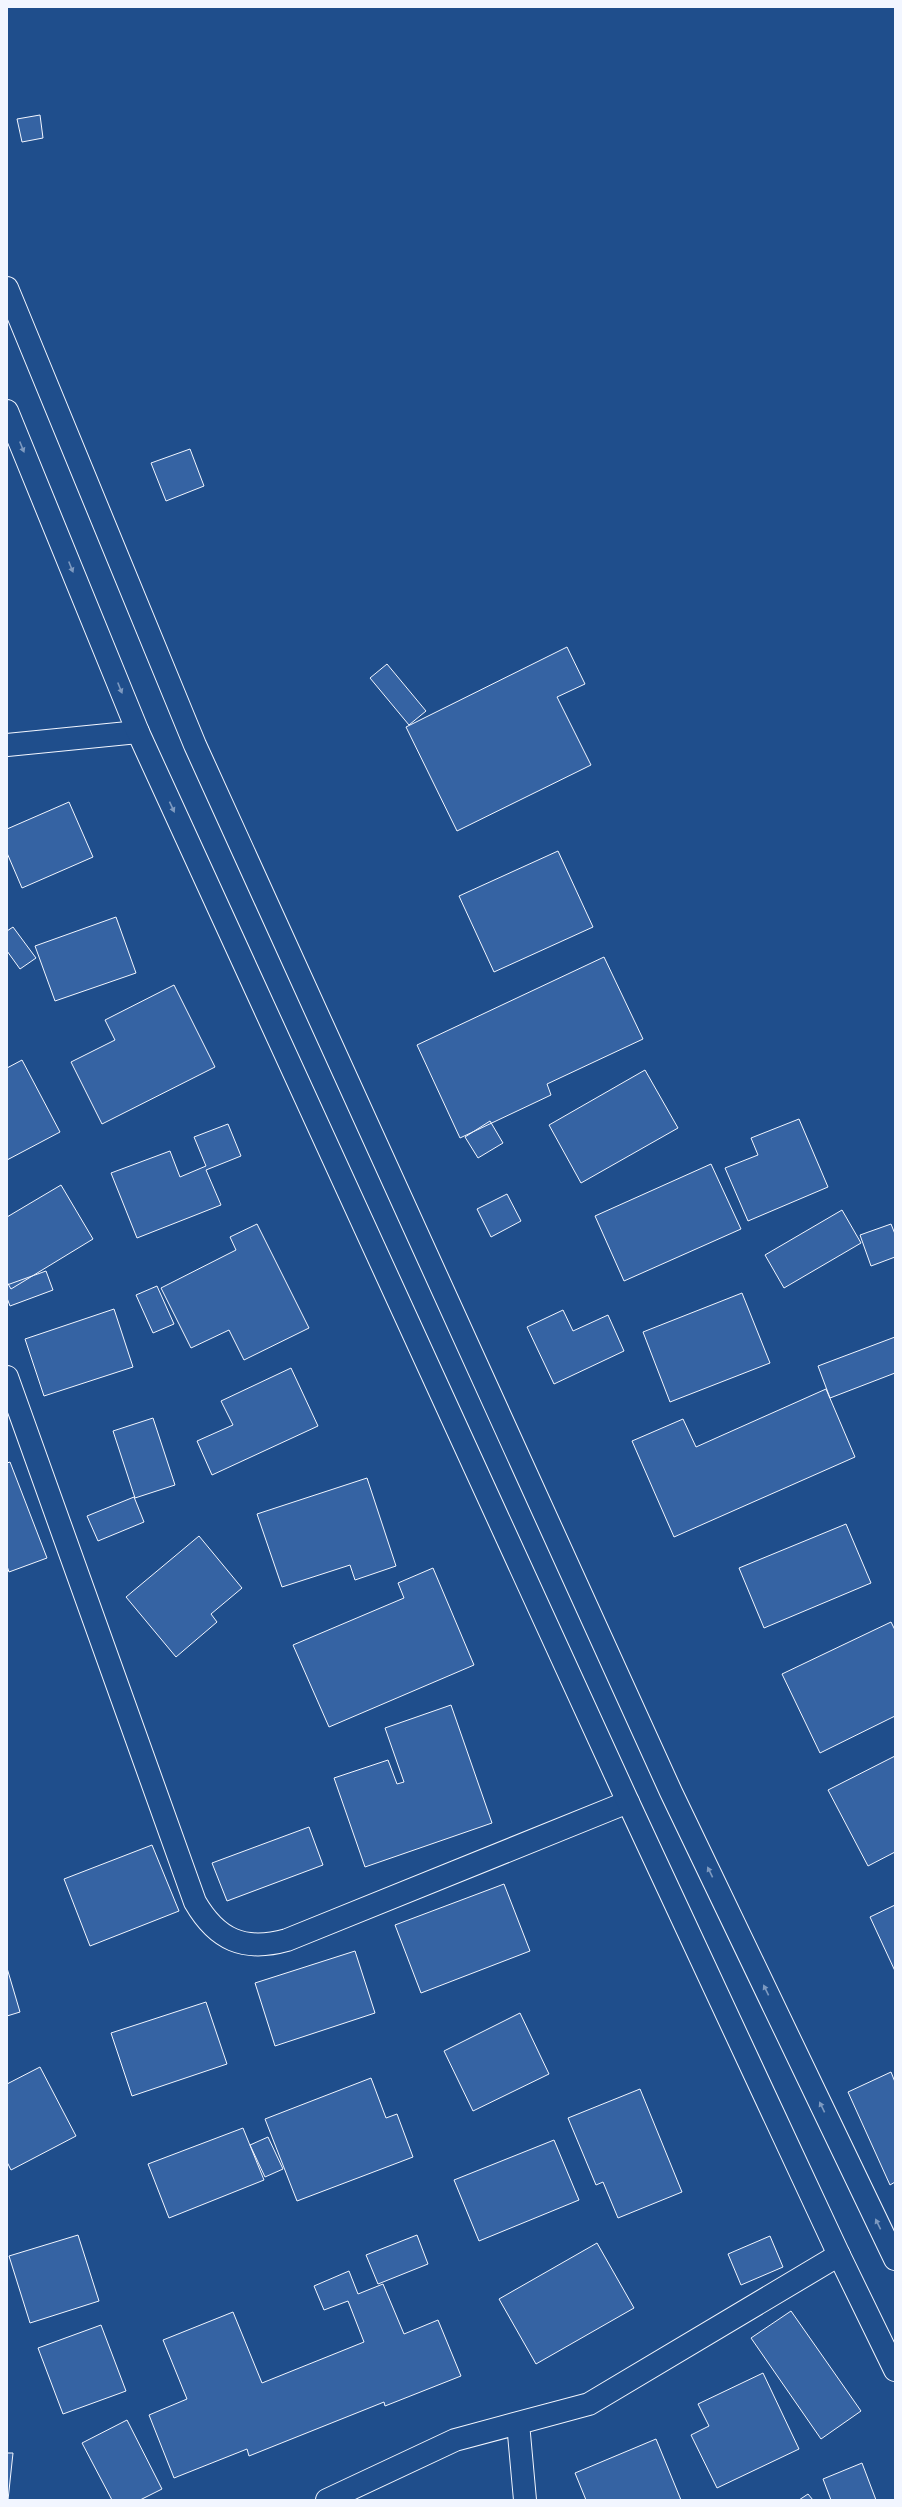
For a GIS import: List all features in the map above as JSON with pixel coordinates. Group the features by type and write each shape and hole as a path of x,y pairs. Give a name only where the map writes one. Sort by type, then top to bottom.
{"main road":[{"path":"7,288 195,745 671,1792 895,2259"},
{"path":"7,411 138,732 628,1802 839,2255 895,2370"},
{"path":"7,745 138,732"},
{"path":"7,1377 195,1902 204,1917 216,1930 231,1939 249,1945 268,1945 287,1940 628,1802"},
{"path":"327,2500 455,2440 589,2404 839,2255"},
{"path":"518,2423 524,2500"}],"building":[{"path":"40,115 43,138 22,142 17,119"},
{"path":"190,449 204,486 166,501 151,463"},
{"path":"567,647 585,684 557,697 591,765 457,831 406,727"},
{"path":"387,664 426,711 409,725 370,678"},
{"path":"69,802 93,857 22,888 7,853 7,829"},
{"path":"558,851 593,927 494,972 459,896"},
{"path":"116,917 136,973 55,1001 35,946"},
{"path":"13,927 36,958 20,969 7,951 7,931"},
{"path":"604,957 643,1039 547,1084 551,1095 460,1138 417,1045"},
{"path":"174,985 215,1067 102,1124 71,1062 115,1040 105,1020"},
{"path":"22,1060 60,1132 7,1160 7,1068"},
{"path":"645,1070 678,1128 581,1183 549,1125"},
{"path":"799,1119 828,1187 748,1221 725,1168 758,1155 751,1138"},
{"path":"490,1121 503,1143 478,1158 465,1137"},
{"path":"228,1124 241,1156 206,1170 221,1205 137,1238 111,1173 170,1151 180,1177 206,1166 194,1137"},
{"path":"711,1164 741,1229 624,1281 595,1216"},
{"path":"61,1185 93,1239 11,1289 7,1282 7,1217"},
{"path":"507,1194 521,1221 491,1237 477,1209"},
{"path":"842,1210 861,1243 784,1288 765,1255"},
{"path":"257,1224 309,1328 244,1360 229,1330 191,1348 161,1288 236,1250 230,1237"},
{"path":"891,1224 895,1234 895,1257 871,1266 860,1235"},
{"path":"46,1271 53,1290 10,1306 7,1298 7,1285"},
{"path":"157,1286 174,1324 153,1333 136,1295"},
{"path":"742,1293 770,1363 670,1402 643,1332"},
{"path":"114,1309 133,1367 44,1396 25,1339"},
{"path":"563,1310 573,1331 608,1315 624,1351 554,1384 527,1327"},
{"path":"895,1337 895,1373 830,1398 818,1366"},
{"path":"291,1368 318,1426 212,1475 197,1441 233,1425 221,1401"},
{"path":"826,1389 855,1457 674,1537 632,1441 683,1419 696,1447"},
{"path":"153,1418 175,1485 135,1498 113,1431"},
{"path":"10,1462 47,1558 9,1572 7,1566 7,1463"},
{"path":"367,1478 396,1566 355,1580 350,1565 282,1587 257,1514"},
{"path":"134,1497 144,1522 98,1541 87,1516"},
{"path":"846,1524 871,1583 764,1628 739,1568"},
{"path":"199,1536 242,1588 211,1614 217,1622 176,1657 126,1597"},
{"path":"433,1568 474,1665 329,1727 293,1645 404,1598 398,1583"},
{"path":"891,1622 895,1630 895,1716 820,1753 782,1674"},
{"path":"451,1705 492,1823 365,1867 334,1778 388,1760 397,1784 404,1782 385,1728"},
{"path":"895,1756 895,1852 868,1866 828,1790"},
{"path":"309,1827 323,1865 227,1901 212,1863"},
{"path":"152,1845 179,1911 90,1946 64,1879"},
{"path":"504,1884 530,1951 421,1993 395,1925"},
{"path":"895,1905 895,1971 870,1917"},
{"path":"355,1951 375,2013 275,2046 255,1983"},
{"path":"7,1968 20,2012 7,2016"},
{"path":"206,2002 227,2064 132,2096 111,2033"},
{"path":"520,2013 549,2074 473,2111 444,2051"},
{"path":"40,2067 76,2136 11,2170 7,2162 7,2084"},
{"path":"891,2072 895,2082 895,2182 890,2185 848,2092"},
{"path":"371,2078 386,2118 397,2114 413,2157 297,2201 265,2119"},
{"path":"640,2089 682,2192 618,2218 603,2182 596,2185 568,2118"},
{"path":"243,2128 264,2180 169,2218 148,2164"},
{"path":"268,2137 283,2169 265,2177 250,2145"},
{"path":"554,2140 579,2200 479,2241 454,2180"},
{"path":"78,2235 99,2301 30,2323 9,2256"},
{"path":"417,2235 428,2264 378,2284 366,2255"},
{"path":"770,2236 783,2267 741,2285 728,2254"},
{"path":"597,2243 634,2308 536,2364 499,2299"},
{"path":"349,2271 358,2294 383,2284 404,2334 438,2320 461,2376 385,2406 384,2402 249,2456 247,2449 174,2478 149,2415 187,2399 163,2340 233,2312 262,2383 364,2342 348,2301 324,2310 314,2286"},
{"path":"791,2311 861,2411 821,2439 751,2338"},
{"path":"101,2325 126,2391 63,2414 38,2348"},
{"path":"763,2373 799,2449 717,2488 691,2435 709,2426 698,2404"},
{"path":"127,2420 162,2489 140,2500 112,2500 82,2443"},
{"path":"656,2439 681,2500 586,2500 575,2473"},
{"path":"7,2453 13,2453 8,2500 7,2500"},
{"path":"862,2463 876,2500 831,2500 823,2479"},
{"path":"808,2494 813,2500 799,2500"}]}
